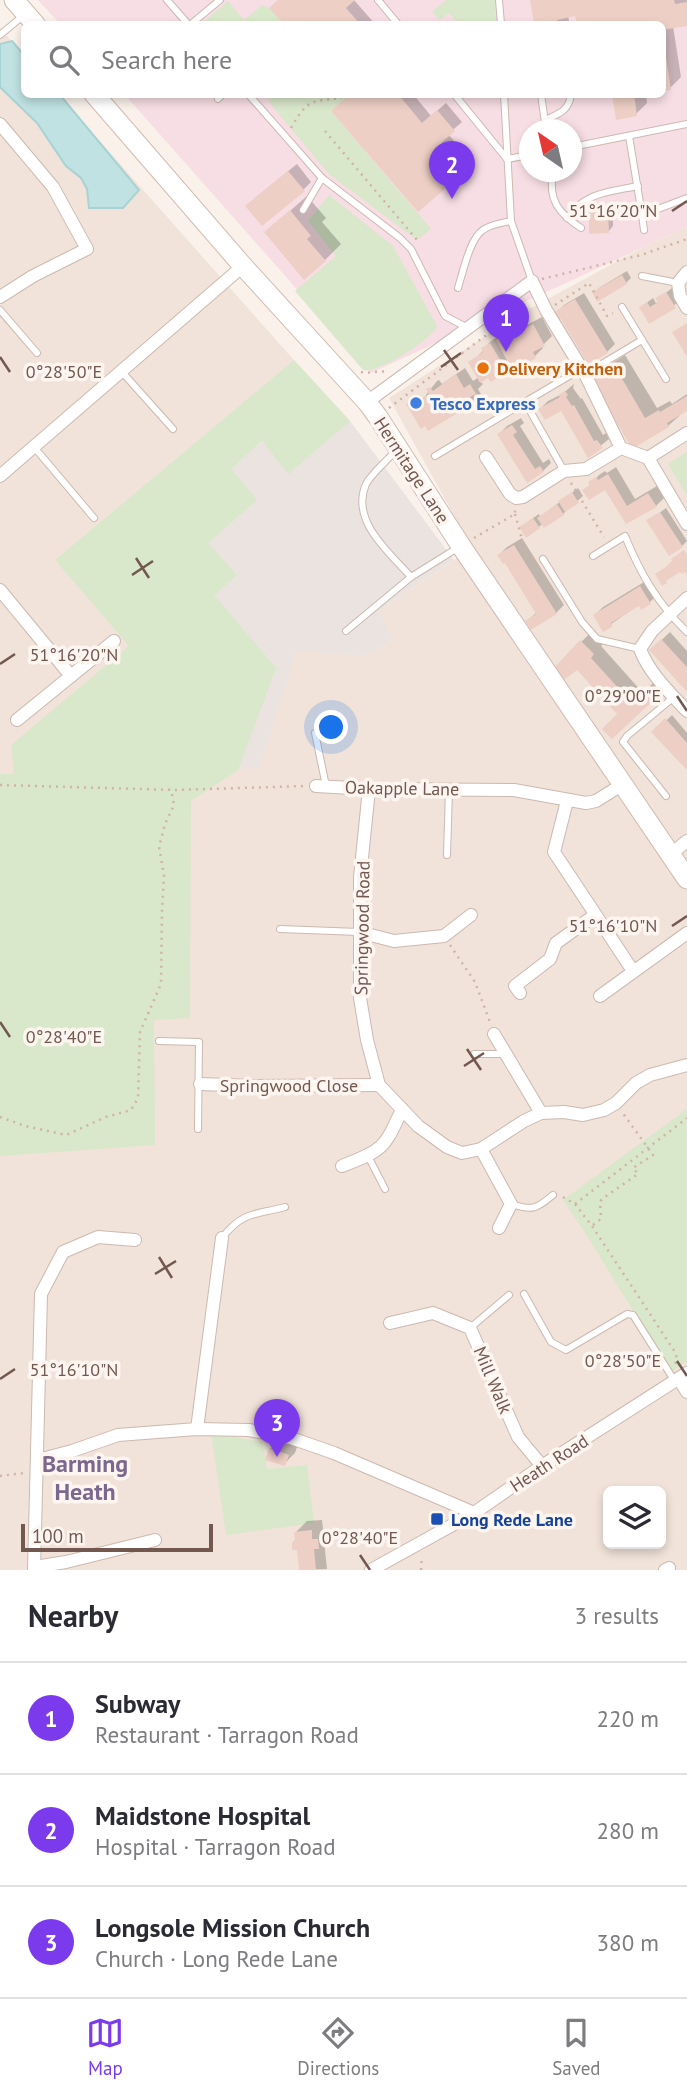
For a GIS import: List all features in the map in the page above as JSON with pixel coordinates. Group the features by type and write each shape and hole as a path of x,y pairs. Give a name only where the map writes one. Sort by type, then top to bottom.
{"main road":[{"name":"Hermitage Lane","path":"102,98 243,267 372,409 461,546 687,879"}],"street":[{"path":"0,124 53,187 87,249 33,276 0,297"},
{"path":"0,476 243,267"},
{"path":"687,272 678,283 680,296 687,308"},
{"path":"372,409 468,328 532,281 583,372 621,448 648,458 687,524"},
{"path":"648,458 687,433"},
{"path":"486,457 510,494 516,498 564,471 586,469 621,448"},
{"path":"1,593 71,676"},
{"path":"687,598 652,631 640,649 654,674 687,711"},
{"path":"17,720 114,641"},
{"name":"Oakapple Lane","path":"321,786 514,790 586,803 596,801 624,784"},
{"name":"Springwood Road","path":"369,789 360,877 360,998 367,1040 379,1085 418,1126 447,1147 461,1153 481,1149"},
{"path":"567,800 554,852 633,971"},
{"path":"670,855 687,841"},
{"path":"359,932 394,941 444,936 471,915"},
{"path":"520,993 516,986 550,959 556,943 596,915"},
{"path":"600,996 687,933"},
{"path":"494,1034 541,1113"},
{"path":"499,1228 512,1204 481,1149 541,1113 583,1115 604,1111 649,1075 687,1065"},
{"name":"Springwood Close","path":"200,1084 379,1085"},
{"path":"342,1166 377,1152 390,1136 402,1109"},
{"path":"135,1240 98,1237 63,1252 41,1294 35,1569 155,1540"},
{"path":"197,1429 222,1238"},
{"name":"Mill Walk","path":"390,1322 433,1313 470,1328 518,1437 542,1466"},
{"path":"677,1376 687,1392"},
{"name":"Heath Road","path":"371,1570 474,1513 677,1376"},
{"path":"38,1465 118,1435 197,1429 249,1430 291,1437 474,1513"}],"lane":[{"path":"167,0 186,21"},
{"path":"193,21 220,0"},
{"path":"378,0 396,21"},
{"path":"499,0 501,21"},
{"path":"0,35 25,13"},
{"path":"252,98 322,178 400,237 411,249 445,316 468,328"},
{"path":"457,98 507,159"},
{"path":"504,98 511,221 532,281"},
{"path":"542,98 545,119"},
{"path":"547,119 568,107 569,98"},
{"path":"582,144 687,124"},
{"path":"629,136 645,230"},
{"path":"507,159 519,157"},
{"path":"303,211 322,178"},
{"path":"552,182 552,192 561,212 581,228"},
{"path":"567,219 574,208 595,194 638,186"},
{"path":"642,215 687,198"},
{"path":"458,288 478,235 487,228 511,221"},
{"path":"642,276 678,283"},
{"path":"622,307 666,379"},
{"path":"0,310 37,353"},
{"path":"435,456 525,402 642,340"},
{"path":"122,372 173,429"},
{"path":"525,402 564,471"},
{"path":"34,447 94,518"},
{"path":"399,447 367,483 363,501 364,515 372,533 411,577"},
{"path":"593,556 625,536 647,584 668,614 687,632"},
{"path":"346,631 411,577 461,546"},
{"path":"543,559 582,622 597,639 640,649"},
{"path":"666,796 624,742 627,736 674,697"},
{"path":"315,733 321,786"},
{"path":"447,855 449,789"},
{"path":"280,929 359,932"},
{"path":"159,1041 199,1042 198,1129"},
{"path":"474,1054 507,1054"},
{"path":"368,1156 385,1189"},
{"path":"512,1204 528,1209 539,1206 553,1195"},
{"path":"222,1238 245,1216 285,1207"},
{"path":"524,1294 551,1342 566,1350 627,1314 633,1315 677,1376"},
{"path":"470,1328 509,1295"}],"path":[{"path":"291,128 308,104 342,99"},
{"path":"325,131 417,240"},
{"path":"532,281 641,255 687,239"},
{"path":"372,409 517,312 547,310 589,284 607,316 622,307"},
{"path":"564,471 610,545"},
{"path":"516,498 515,514 527,557 543,559"},
{"path":"461,546 515,514"},
{"path":"0,785 173,790 321,786"},
{"path":"0,1117 25,1126 66,1135 106,1117 131,1110 138,1098 140,1032 161,984 164,875 159,847 174,805 173,790"},
{"path":"444,936 475,982 494,1034"},
{"path":"575,1204 687,1118"},
{"path":"592,1226 601,1219 602,1199 638,1174 633,1168 653,1155 631,1123"},
{"path":"553,1195 561,1196 575,1204 592,1226 675,1352 677,1358 674,1368 677,1376"},
{"path":"0,1476 38,1465"}],"shaded area":[{"path":"38,0 687,0 687,227 371,373 128,98 666,98 666,21 57,21"},
{"path":"0,28 21,52 21,98 62,98 294,360 55,560 260,766 296,650 366,656 394,639 379,611 472,548 389,398 520,314 638,250 687,227 687,1570 0,1570"},
{"path":"294,360 350,421 454,560 379,611 394,639 366,656 296,651 260,767 238,770 55,560"}],"green space":[{"path":"446,0 495,0 496,21 456,21 449,13 440,20 432,12"},
{"path":"228,1 244,20 262,5 269,8 281,21 204,21"},
{"path":"268,98 346,98 331,111 431,229 417,240 329,174 272,106"},
{"path":"329,195 393,246 437,326 425,339 403,355 370,370 363,370 295,291 336,256 308,221"},
{"path":"294,360 350,421 288,474 262,440 231,469 257,500 208,543 237,575 214,595 276,668 238,770 191,801 190,1018 154,1020 155,1145 0,1156 0,774 14,774 11,745 129,646 55,560"},
{"path":"687,452 687,495 668,464"},
{"path":"687,1109 687,1361 671,1372 563,1200"},
{"path":"211,1433 262,1442 267,1469 307,1465 314,1523 226,1535"}],"water":[{"path":"12,41 21,52 21,98 62,98 139,190 123,208 89,208 87,189 81,178 66,166 37,123 0,87 0,44"}],"building":[{"path":"278,0 355,0 346,8 357,21 281,21 269,8"},
{"path":"530,0 674,0 675,4 687,2 687,26 666,29 666,21 576,21 575,16 557,21 534,21"},
{"path":"666,58 671,90 666,91"},
{"path":"346,98 401,98 422,123 437,110 455,131 441,143 466,171 418,212 331,111"},
{"path":"613,98 635,98 637,116 616,120"},
{"path":"288,171 305,191 262,226 245,206"},
{"path":"290,210 311,236 307,239 326,261 304,280 264,232"},
{"path":"589,211 608,211 609,233 589,234"},
{"path":"622,275 627,284 597,302 592,292"},
{"path":"666,292 676,308 649,324 639,307 647,302 650,307 658,302 655,298"},
{"path":"575,299 608,353 587,366 561,319 559,320 554,312"},
{"path":"687,323 687,357 672,332"},
{"path":"533,324 545,346 533,352 536,358 511,368 496,340 515,326 519,332"},
{"path":"490,343 505,368 501,370 503,374 491,382 488,378 480,383 468,362 483,352 481,348"},
{"path":"614,365 645,418 687,396 687,411 667,423 669,427 632,449 591,378"},
{"path":"456,374 464,388 470,384 476,394 470,397 474,403 428,431 425,426 421,429 406,404 429,394 426,389 430,387 433,391"},
{"path":"565,391 568,395 566,397 572,406 574,405 594,441 597,440 603,448 588,458 561,411 545,420 538,409 560,397 558,395"},
{"path":"512,425 517,432 513,435 535,469 540,466 544,472 527,483 497,434"},
{"path":"608,474 627,506 648,493 657,507 626,524 605,490 589,500 582,490 596,477 598,480"},
{"path":"572,492 579,503 565,512 558,501"},
{"path":"557,504 564,515 544,528 537,518"},
{"path":"660,512 683,547 669,556 646,520"},
{"path":"533,518 540,528 526,538 519,527"},
{"path":"514,545 557,614 531,630 525,621 536,614 505,563 503,564 497,555"},
{"path":"684,550 687,555 687,576 685,572 680,572 662,586 655,574"},
{"path":"640,586 651,604 641,610 639,606 611,623 613,626 603,632 593,615"},
{"path":"661,639 687,667 687,692 649,650"},
{"path":"580,640 594,654 591,658 631,702 647,687 658,696 612,739 602,729 617,714 577,670 564,680 553,669"},
{"path":"665,718 687,743 687,770 651,732"},
{"path":"269,1448 289,1455 285,1466 265,1460"},
{"path":"312,1530 312,1539 318,1539 319,1549 314,1549 316,1570 299,1570 297,1550 292,1550 294,1532"}],"place":[{"name":"Maidstone Hospital","path":"452,199"},
{"name":"Subway","path":"506,352"},
{"name":"Delivery Kitchen","path":"483,368"},
{"name":"Tesco Express","path":"416,403"},
{"name":"Longsole Mission Church","path":"277,1457"},
{"name":"Long Rede Lane","path":"437,1519"}],"district":[{"name":"Barming Heath","path":"85,1477"}]}
